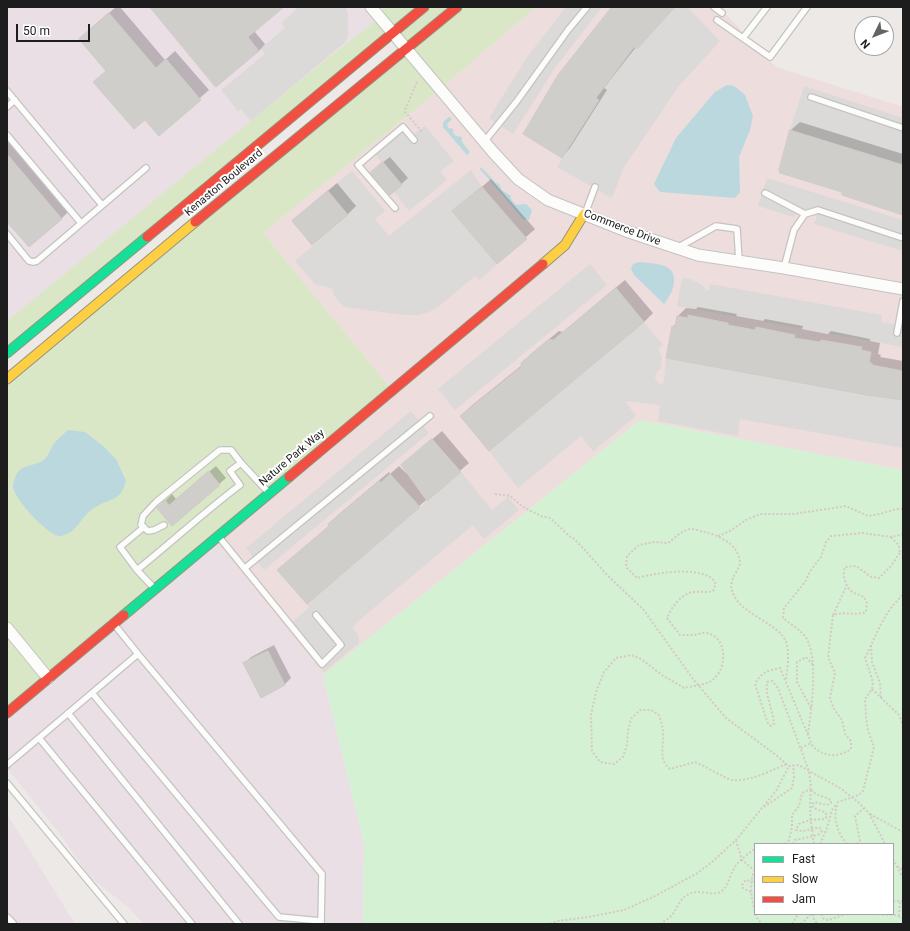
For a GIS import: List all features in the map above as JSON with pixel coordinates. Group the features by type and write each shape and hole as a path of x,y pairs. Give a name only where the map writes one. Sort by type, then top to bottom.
{"main road":[{"name":"Kenaston Boulevard","path":"7,353 424,7"},
{"name":"Kenaston Boulevard","path":"7,379 457,7"},
{"name":"Nature Park Way","path":"7,713 565,245 584,214"}],"street":[{"name":"Commerce Drive","path":"371,7 484,142 518,179 548,200 626,231 698,255 784,268 903,289"},
{"path":"7,628 48,678"}],"lane":[{"path":"484,142 587,7"},
{"path":"714,7 722,13"},
{"path":"743,38 767,7"},
{"path":"717,20 770,57 807,7"},
{"path":"7,91 102,205"},
{"path":"811,97 903,128"},
{"path":"7,107 15,100"},
{"path":"395,208 358,165 403,127 414,140"},
{"path":"7,135 81,223"},
{"path":"7,234 29,261 37,261 146,168"},
{"path":"584,214 595,188"},
{"path":"765,193 805,214"},
{"path":"784,268 794,230 805,214 818,210 903,238"},
{"path":"676,248 716,226 737,230 739,261"},
{"path":"897,333 903,301"},
{"path":"245,568 430,416"},
{"path":"164,525 148,531 141,525 143,516 156,502 220,450 232,450 241,463 268,493"},
{"path":"137,570 240,485 230,471 241,463"},
{"path":"144,527 120,548 154,589"},
{"path":"218,535 322,664 341,645 316,615"},
{"path":"92,693 279,917 321,923 322,874 113,623"},
{"path":"7,765 138,654"},
{"path":"68,713 239,924"},
{"path":"39,738 192,924"},
{"path":"7,783 124,924"},
{"path":"7,917 13,923"}],"path":[{"path":"417,82 405,112 422,132"},
{"path":"495,494 510,496 523,508 541,516 550,518 573,538 607,575 643,609 697,685 726,718 789,766 799,765 809,770 840,788 869,813 903,832"},
{"path":"718,536 760,514 794,514 846,506 868,516 880,514 896,508 903,509"},
{"path":"786,681 788,651 786,641 781,634 754,616 739,603 731,590 732,578 740,564 738,554 734,547 718,536 691,529 681,532 668,543 654,542 639,545 627,556 626,568 637,578 667,572 686,572 711,577 716,584 714,591 708,593 694,592 683,596 672,608 668,618 680,635 707,633 716,638 722,647 724,657 720,673 711,682 684,688 662,675 642,659 631,655 616,658 604,672 596,692 591,715 592,750 600,762 614,764 623,757 628,745 628,731 631,719 640,710 651,710 660,715 663,733 662,757 665,765 670,769 696,762 731,780 750,778 786,764"},
{"path":"808,736 812,710 813,665 811,646 804,635 783,618 784,608 805,582 811,570 821,557 826,542 831,536 863,533 891,537 903,534"},
{"path":"833,615 841,612 859,614 866,612 867,603 864,597 851,591 847,585 843,573 845,567 856,566 871,577 878,578 891,566 899,554 900,549 898,544 891,537"},
{"path":"899,554 903,552"},
{"path":"814,843 810,820 809,804 811,789 809,770 801,748 778,688 772,681 767,682 766,689 774,724 771,726 768,724 755,684 761,675 771,670 780,668 813,746 822,754 830,755 845,753 851,749 851,741 845,734 842,720 834,709 830,698 834,673 828,657 833,615 847,585"},
{"path":"820,843 827,828 832,810 838,802 859,795 863,791 874,747 868,730 865,699 872,689 873,682 865,658 890,609 903,594"},
{"path":"871,644 872,662 880,683 881,698"},
{"path":"812,710 797,682 797,662 806,657 813,665"},
{"path":"872,689 898,715 903,725"},
{"path":"801,748 811,743"},
{"path":"762,809 792,788 794,778 793,765"},
{"path":"550,924 624,910 655,896 696,874 711,863 736,840 776,791 789,766"},
{"path":"794,843 795,840 818,835 822,831 820,828 806,831 796,830 799,824 810,820 825,819 827,816 822,810 813,808 812,805 814,802 827,805 831,803 831,800 811,789"},
{"path":"786,843 789,840 792,828 792,815 799,806 802,793 811,789"},
{"path":"838,802 834,810 841,838 846,843"},
{"path":"858,843 860,841 855,816 864,808"},
{"path":"869,813 884,843"},
{"path":"736,840 742,860 754,869"},
{"path":"660,924 671,916 687,895 695,892 715,894 721,892 728,885 734,868 754,850"},
{"path":"894,861 903,878"},
{"path":"897,866 903,870"},
{"path":"754,872 751,880 751,892 754,908"},
{"path":"751,892 742,885 746,880 754,882"},
{"path":"894,900 900,902 903,901"},
{"path":"899,916 900,902"},
{"path":"894,913 903,918"},
{"path":"755,915 761,923 760,924"},
{"path":"792,924 797,915"},
{"path":"801,924 811,915"},
{"path":"812,915 814,920 818,924"},
{"path":"822,915 824,919 828,920 843,915"},
{"path":"886,915 899,916"}],"shaded area":[{"path":"7,7 371,7 380,17 303,78 7,321"},
{"path":"299,7 346,7 348,15 348,37 344,43 251,121 241,109 238,111 221,90 265,54 261,48 285,28 281,23"},
{"path":"536,7 719,7 776,67 903,107 903,470 640,420 323,675 213,539 392,390 263,233 440,89"},
{"path":"566,7 602,7 555,68 513,134 489,118 528,56"},
{"path":"675,7 687,7 720,41 678,87 624,167 612,198 557,167 599,100 596,98 634,47 637,49"},
{"path":"804,86 903,118 903,165 790,130"},
{"path":"425,126 454,161 440,171 447,180 409,211 394,192 402,185 373,152 403,127 411,136"},
{"path":"471,170 482,187 453,211 497,264 479,280 475,276 439,306 429,312 419,315 404,315 345,307 338,301 333,293 333,289 315,284 295,261 348,216 327,191 352,171 385,211 375,219 389,236"},
{"path":"767,178 903,220 903,251 814,224 817,216 797,210 794,217 758,206"},
{"path":"590,264 607,285 455,410 438,389"},
{"path":"682,278 690,279 702,285 707,291 709,290 710,284 882,315 881,322 903,326 903,347 677,306"},
{"path":"644,322 663,345 658,349 662,356 661,368 656,373 655,377 660,385 663,384 664,380 666,358 903,400 903,448 740,419 738,436 658,421 660,405 625,401 636,416 593,451 581,436 518,488 489,451"},
{"path":"411,411 429,433 264,570 246,548"},
{"path":"461,472 492,510 508,497 519,510 484,539 473,525 357,622 353,629 358,635 359,643 324,672 288,626 309,608 307,604"},
{"path":"213,539 323,675 364,843 363,924 144,924 129,908 90,877 60,834 7,768 7,713"},
{"path":"7,814 75,924 7,924"}],"green space":[{"path":"383,7 536,7 440,89 263,233 392,390 7,713 7,379 406,49 393,34 7,349 7,321 303,78 380,17"},
{"path":"640,420 903,470 903,924 363,924 364,843 323,675"}],"water":[{"path":"727,85 734,86 745,95 753,116 750,130 739,157 740,192 735,198 660,192 654,184 676,138 715,92"},
{"path":"449,117 452,119 447,124 448,128 453,129 453,133 456,136 462,137 462,142 470,152 467,155 443,127 443,122"},
{"path":"481,167 496,183 499,184 502,190 511,196 511,199 516,205 526,204 532,210 529,220 523,219 480,169"},
{"path":"639,262 662,265 667,267 674,275 674,282 670,294 664,304 634,275 631,269 633,264"},
{"path":"68,430 85,432 103,446 116,459 126,481 124,488 118,496 89,511 71,532 60,536 55,535 48,530 32,515 18,498 13,485 17,473 20,470 44,460 58,439"}],"building":[{"path":"150,7 284,7 248,37 259,51 216,87"},
{"path":"612,7 675,7 637,49 634,47 596,98 599,100 562,158 523,134 558,75"},
{"path":"109,13 156,68 166,59 201,100 159,136 145,120 134,129 93,82 106,71 79,39"},
{"path":"790,130 903,165 903,215 842,195 842,192 780,173 779,170"},
{"path":"7,154 62,219 29,247 7,222"},
{"path":"383,162 402,185 390,195 370,173"},
{"path":"482,187 527,239 497,264 452,211"},
{"path":"328,191 348,215 312,245 292,221"},
{"path":"616,288 644,322 489,451 460,416 521,367 521,363 549,339 553,340"},
{"path":"688,315 728,323 728,325 755,330 756,327 795,335 794,338 820,342 821,340 862,347 861,350 871,352 869,363 872,363 872,365 903,371 903,400 867,395 666,358 672,326 675,327 677,316 688,318"},
{"path":"432,439 461,472 427,501 401,465"},
{"path":"209,471 220,485 172,526 157,508 165,500 169,505"},
{"path":"390,474 420,507 307,604 277,570 329,526 328,524 379,481 381,482"},
{"path":"268,651 285,685 261,698 243,663"}],"traffic: fast":[{"path":"7,353 147,237"},
{"path":"124,615 289,477"}],"traffic: slow":[{"path":"543,264 565,245 584,214"},
{"path":"7,379 195,222"}],"traffic: jam":[{"path":"147,237 424,7"},
{"path":"195,222 457,7"},
{"path":"289,477 543,264"},
{"path":"7,713 124,615"}]}
